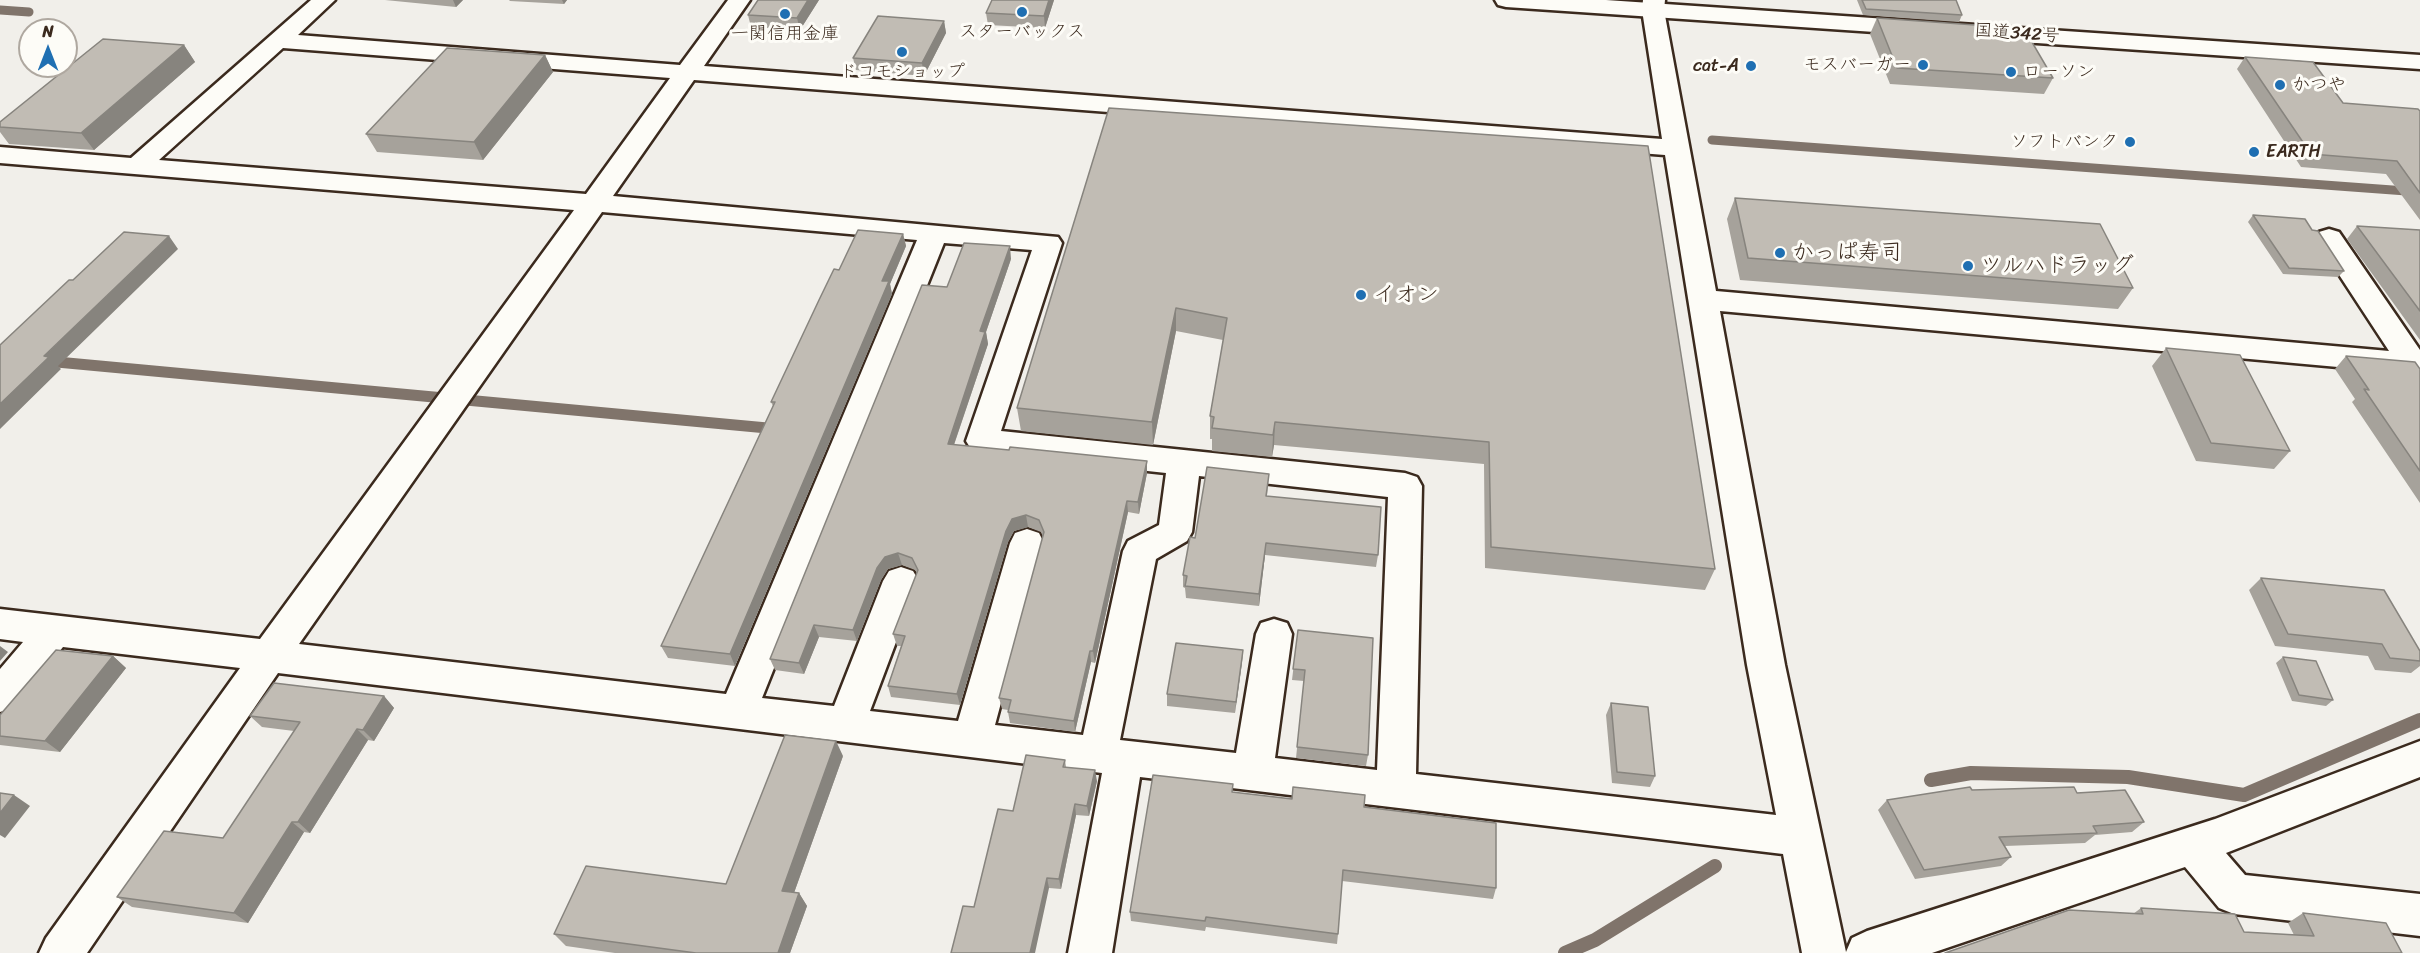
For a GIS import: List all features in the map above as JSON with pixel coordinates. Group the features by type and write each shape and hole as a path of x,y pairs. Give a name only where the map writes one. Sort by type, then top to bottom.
{"main road":[{"path":"137,166 324,0"},
{"path":"61,953 270,655 739,0"},
{"name":"国道342号","path":"1506,0 1653,5 2420,62"},
{"name":"国道342号","path":"1792,0 2420,42"},
{"path":"1653,5 1766,665 1824,953"},
{"path":"279,41 1676,148"},
{"path":"0,156 593,203 1048,243 982,441 1405,486 1396,790"},
{"path":"738,711 934,233"},
{"path":"2329,238 2418,366"},
{"path":"1704,300 2418,366"},
{"path":"1090,953 1111,756 1140,552 1175,532 1184,463"},
{"path":"972,740 1027,543"},
{"path":"846,724 901,581"},
{"path":"0,624 1801,837"},
{"path":"0,696 55,630"},
{"path":"1253,773 1274,634"},
{"path":"1867,953 2193,845 2364,783 2420,759"},
{"path":"2193,845 2234,894 2420,915"}],"building":[{"path":"758,0 808,0 797,18 748,15"},
{"path":"992,0 1049,0 1044,16 986,13"},
{"path":"1862,0 1956,0 1962,15 1866,9"},
{"name":"ドコモショップ","path":"878,16 944,21 922,63 853,58"},
{"path":"1877,18 1975,25 1979,34 2029,37 2053,78 1897,68"},
{"path":"103,39 184,45 81,133 0,127 0,122 55,78 78,78 78,59"},
{"path":"447,48 545,55 474,142 366,134"},
{"path":"2245,57 2313,62 2343,103 2418,109 2420,111 2420,193 2397,161 2311,154"},
{"name":"イオン","path":"1109,108 1648,146 1715,569 1491,547 1489,442 1275,422 1273,435 1212,428 1214,417 1210,416 1227,318 1176,308 1152,422 1017,408"},
{"path":"1735,198 2100,224 2133,288 1748,258"},
{"path":"2253,215 2305,219 2312,230 2318,231 2344,271 2289,268"},
{"path":"2357,226 2420,230 2420,311"},
{"path":"858,230 903,234 882,281 889,281 730,654 661,646 775,402 771,402 819,300 834,269 839,270"},
{"path":"124,232 169,236 44,356 49,357 0,404 0,345"},
{"path":"964,243 1010,246 980,331 985,332 948,444 1009,450 1010,447 1147,461 1138,502 1127,501 1093,651 1090,651 1074,721 1008,712 1011,700 999,698 1044,532 1039,520 1026,515 1012,519 1006,531 957,694 888,686 905,636 893,634 918,570 912,558 898,553 885,557 877,568 853,630 814,625 799,663 770,659 922,285 947,287"},
{"path":"2166,348 2240,355 2290,451 2211,443"},
{"path":"2346,356 2415,362 2420,369 2420,471 2364,389 2369,390"},
{"path":"1207,467 1269,474 1266,496 1381,507 1378,555 1266,543 1259,594 1185,586 1187,576 1183,575 1190,537 1195,538"},
{"path":"2261,578 2384,590 2420,651 2420,661 2390,658 2382,644 2288,634"},
{"path":"1298,630 1373,638 1368,755 1297,747 1305,670 1293,669"},
{"path":"1176,643 1243,650 1236,702 1167,694"},
{"path":"56,650 113,656 45,741 0,736 0,715"},
{"path":"2283,657 2316,661 2333,700 2299,695"},
{"path":"274,683 384,696 363,730 357,729 298,822 292,822 234,913 117,897 164,831 223,838 300,722 250,716"},
{"path":"1611,703 1648,707 1655,776 1617,772"},
{"path":"785,735 836,741 782,891 799,893 778,953 696,953 554,934 586,866 726,884"},
{"path":"1026,755 1065,760 1063,767 1095,770 1087,806 1075,804 1059,879 1047,878 1030,953 951,953 963,906 974,907 998,809 1013,811"},
{"path":"1153,775 1233,784 1232,792 1292,799 1293,787 1365,795 1364,807 1496,823 1496,888 1343,870 1338,934 1206,917 1205,921 1130,912"},
{"path":"1970,787 1972,790 2074,787 2077,793 2125,790 2144,822 2093,826 2097,833 1999,837 2011,857 1924,870 1887,800"},
{"path":"0,793 14,795 0,813"},
{"path":"2141,908 2235,914 2244,932 2314,936 2303,913 2386,923 2402,953 1945,953 2069,910 2143,914"}],"waterway":[{"path":"0,10 29,12"},
{"path":"1712,140 2420,192"},
{"path":"46,361 778,429"},
{"path":"1931,780 1971,773 2128,777 2244,795 2420,720"},
{"path":"1565,953 1595,940 1715,866"}],"place":[{"name":"スターバックス","path":"1022,12"},
{"name":"一関信用金庫","path":"785,14"},
{"name":"ドコモショップ","path":"902,52"},
{"name":"モスバーガー","path":"1923,65"},
{"name":"cat-A","path":"1751,66"},
{"name":"ローソン","path":"2011,72"},
{"name":"かつや","path":"2280,85"},
{"name":"ソフトバンク","path":"2130,142"},
{"name":"EARTH","path":"2254,152"},
{"name":"かっぱ寿司","path":"1780,253"},
{"name":"ツルハドラッグ","path":"1968,266"},
{"name":"イオン","path":"1361,295"}]}
